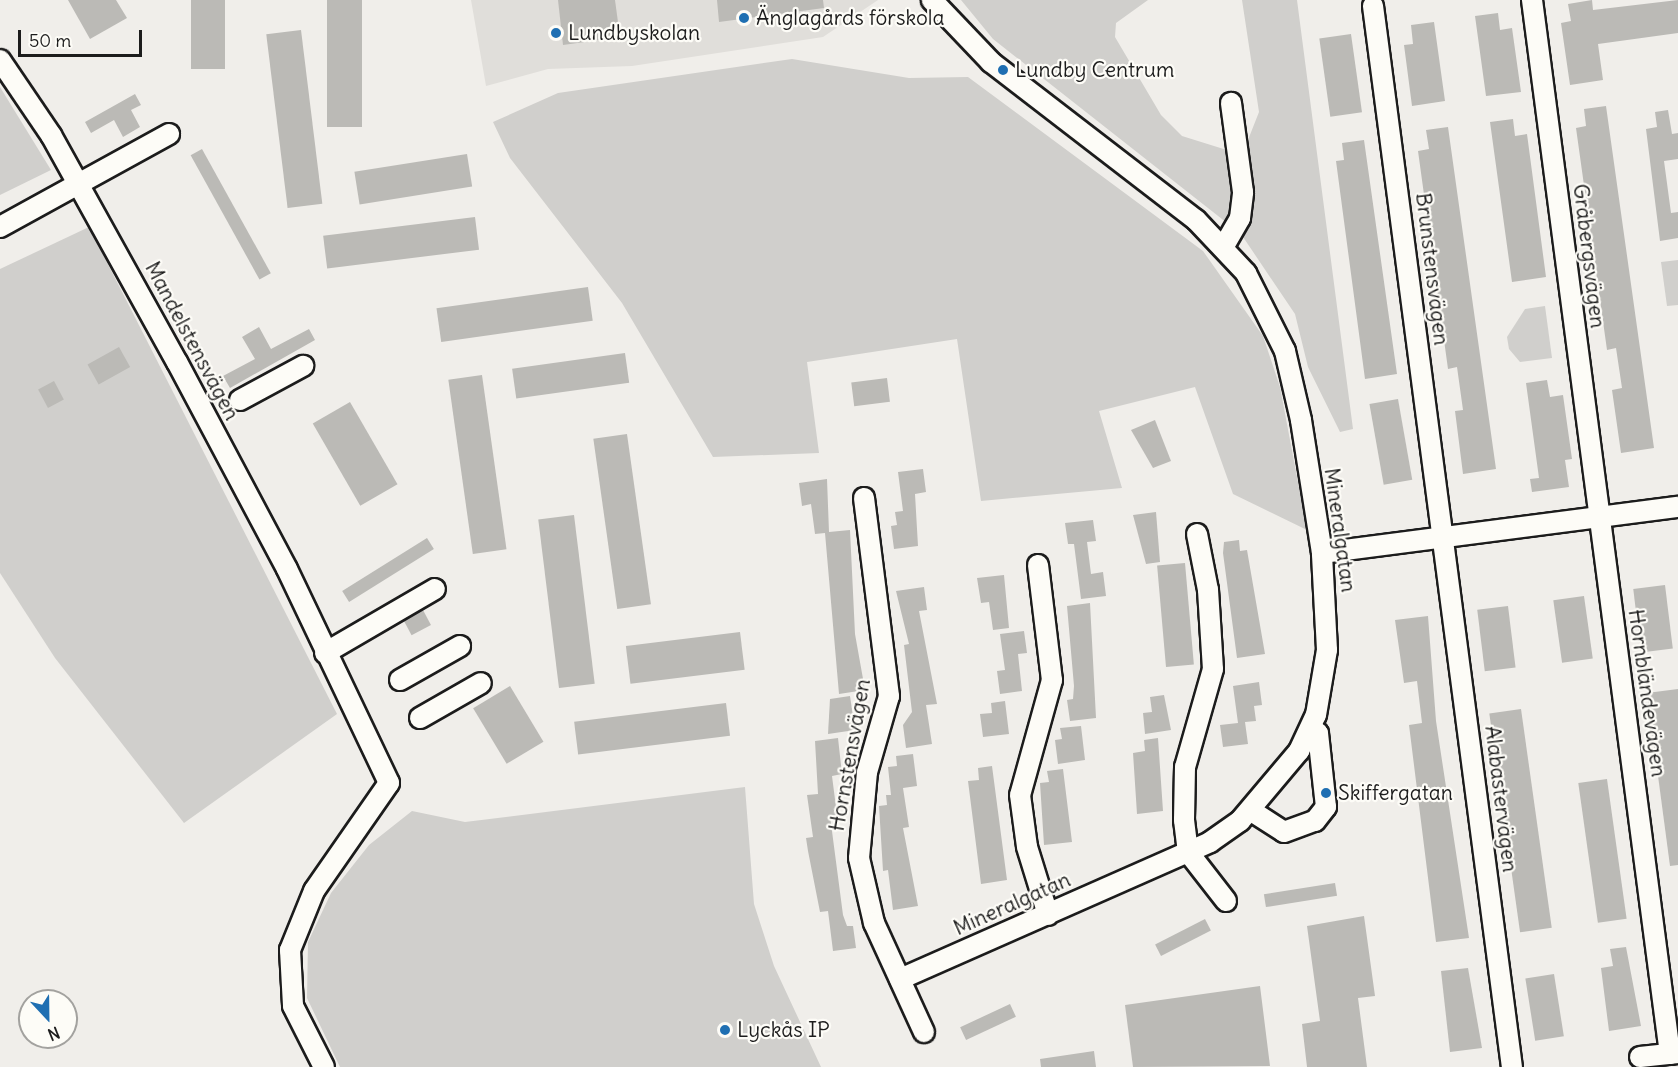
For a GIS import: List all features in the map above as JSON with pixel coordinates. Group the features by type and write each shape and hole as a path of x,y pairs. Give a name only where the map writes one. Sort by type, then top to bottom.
{"street":[{"name":"Mineralgatan","path":"900,979 1188,852 1250,810 1299,751 1310,729 1327,650 1322,554 1285,351 1264,304 1224,246 991,62 932,0"},
{"name":"Gråbergsvägen","path":"1532,0 1600,518"},
{"name":"Brunstensvägen","path":"1373,6 1443,538"},
{"name":"Mandelstensvägen","path":"0,60 78,183 287,569 388,783 356,836 314,891 290,950 293,1006 324,1067"},
{"path":"1224,246 1240,218 1244,192 1231,103"},
{"path":"0,227 169,134"},
{"path":"240,400 303,366"},
{"name":"Hornstensvägen","path":"864,498 889,696 867,772 858,858 874,922 924,1032"},
{"path":"1322,554 1678,507"},
{"name":"Hornbländevägen","path":"1600,518 1674,1053 1640,1057"},
{"path":"1197,534 1208,590 1213,669 1185,767 1188,852 1226,901"},
{"name":"Alabastervägen","path":"1443,538 1512,1067"},
{"path":"1038,565 1053,680 1020,795 1027,847 1048,915"},
{"path":"325,653 435,589"},
{"path":"400,680 460,646"},
{"path":"420,718 482,683"},
{"path":"1250,810 1284,832 1315,821 1326,807 1318,733 1310,729"}],"shaded area":[{"path":"471,0 878,0 823,37 632,66 548,69 486,86"},
{"path":"961,0 1148,0 1116,23 1115,37 1161,115 1182,136 1230,151 1246,145 1259,112 1242,0 1297,0 1353,429 1340,432 1308,367 1295,314 1241,234 993,39"},
{"path":"792,59 909,78 968,77 1203,251 1263,336 1280,387 1307,530 1233,494 1195,387 1099,411 1122,488 981,501 957,339 807,362 819,453 713,457 622,303 510,158 493,122 558,93"},
{"path":"0,87 51,170 0,195"},
{"path":"89,227 337,714 184,823 55,658 0,573 0,269"},
{"path":"1678,260 1678,305 1667,306 1661,262"},
{"path":"1545,306 1552,358 1520,362 1509,349 1507,337 1525,309"},
{"path":"745,787 754,904 774,966 821,1067 340,1067 307,998 308,942 331,893 369,845 412,811 465,822"}],"building":[{"path":"68,0 116,0 127,18 90,39"},
{"path":"191,0 225,0 225,69 191,69"},
{"path":"327,0 362,0 362,127 327,127"},
{"path":"558,0 615,0 620,37 563,45"},
{"path":"717,0 823,0 824,8 719,22"},
{"path":"1592,0 1593,10 1678,0 1678,33 1598,44 1603,80 1570,85 1561,23 1571,21 1568,4"},
{"path":"1498,13 1500,30 1512,28 1521,92 1486,96 1475,16"},
{"path":"1434,22 1445,101 1412,106 1404,45 1413,44 1411,25"},
{"path":"301,30 322,204 288,208 266,34"},
{"path":"1351,34 1362,112 1330,117 1319,38"},
{"path":"135,94 141,105 131,110 140,127 123,137 114,120 91,133 85,122"},
{"path":"1606,106 1654,448 1621,453 1612,390 1622,388 1616,348 1607,350 1576,128 1586,126 1584,109"},
{"path":"1668,110 1672,134 1678,133 1678,159 1664,161 1671,213 1678,212 1678,238 1660,241 1646,129 1657,127 1655,112"},
{"path":"1513,119 1515,136 1527,134 1546,277 1512,282 1490,122"},
{"path":"1448,127 1496,469 1463,474 1455,411 1463,410 1457,367 1448,369 1418,151 1429,149 1426,130"},
{"path":"1364,140 1397,374 1365,379 1336,161 1344,160 1342,143"},
{"path":"202,149 271,273 259,279 191,155"},
{"path":"467,154 472,187 360,204 354,172"},
{"path":"475,217 479,250 327,268 323,236"},
{"path":"588,287 593,321 441,342 436,308"},
{"path":"259,327 271,349 309,329 315,340 230,388 223,376 255,359 242,337"},
{"path":"119,347 130,367 99,385 88,364"},
{"path":"625,353 629,383 516,399 512,369"},
{"path":"482,375 506,549 473,554 448,380"},
{"path":"887,378 890,402 854,406 851,382"},
{"path":"1547,380 1550,397 1563,395 1572,459 1565,460 1569,487 1532,492 1530,479 1539,478 1526,383"},
{"path":"54,381 64,400 48,408 38,389"},
{"path":"1398,399 1412,480 1384,485 1369,404"},
{"path":"350,402 398,484 360,506 313,423"},
{"path":"1155,420 1171,461 1153,468 1131,430"},
{"path":"627,434 651,604 617,609 593,439"},
{"path":"923,469 926,492 915,494 918,546 894,549 891,526 897,525 895,512 903,511 898,472"},
{"path":"827,479 829,532 850,530 855,634 865,690 839,694 825,533 815,534 811,504 802,506 799,483"},
{"path":"1156,512 1160,562 1146,564 1133,515"},
{"path":"574,515 595,684 559,688 538,519"},
{"path":"1093,520 1096,541 1087,542 1091,574 1103,572 1106,596 1081,599 1074,544 1068,544 1065,523"},
{"path":"427,538 434,549 349,602 342,591"},
{"path":"1239,540 1240,551 1247,550 1265,654 1237,658 1223,553 1224,542"},
{"path":"1185,563 1194,665 1166,667 1157,565"},
{"path":"1004,575 1009,628 993,630 989,602 981,603 977,578"},
{"path":"1665,585 1673,649 1641,652 1633,589"},
{"path":"924,587 927,610 919,611 937,704 926,705 932,744 906,748 903,725 912,712 904,645 909,644 896,591"},
{"path":"1584,596 1593,658 1562,663 1553,600"},
{"path":"1090,603 1096,718 1070,721 1067,700 1073,699 1074,686 1067,606"},
{"path":"1508,606 1516,668 1485,671 1477,610"},
{"path":"423,610 431,625 412,635 404,620"},
{"path":"1428,616 1436,721 1469,938 1436,942 1409,725 1422,723 1417,681 1404,683 1395,620"},
{"path":"1024,631 1027,653 1018,654 1022,691 1000,694 997,671 1005,670 1000,634"},
{"path":"740,632 745,670 630,684 626,646"},
{"path":"1259,682 1262,705 1254,706 1256,721 1245,722 1248,744 1223,747 1220,725 1238,723 1233,686"},
{"path":"510,686 543,742 507,764 473,708"},
{"path":"1678,689 1678,865 1670,866 1647,693"},
{"path":"1164,695 1171,730 1145,734 1143,713 1152,712 1150,697"},
{"path":"850,696 855,730 828,734 830,699"},
{"path":"1005,701 1009,734 983,737 980,714 992,713 991,703"},
{"path":"726,703 730,736 578,754 574,722"},
{"path":"1521,709 1552,928 1520,932 1489,713"},
{"path":"1081,726 1085,760 1058,764 1055,740 1062,739 1060,728"},
{"path":"838,738 842,774 832,776 837,815 830,816 843,915 847,926 853,926 856,948 833,951 828,911 820,912 808,851 806,838 813,837 807,795 818,794 815,741"},
{"path":"1158,738 1163,811 1137,814 1133,753 1145,751 1144,740"},
{"path":"913,754 917,786 903,788 909,827 903,828 918,906 893,910 888,870 883,871 879,806 887,805 886,795 891,795 888,767 897,766 896,756"},
{"path":"992,766 1007,880 981,884 968,781 979,780 978,768"},
{"path":"1063,769 1072,842 1044,845 1040,783 1049,782 1047,771"},
{"path":"1607,779 1627,919 1598,923 1578,783"},
{"path":"1335,883 1337,896 1266,907 1264,894"},
{"path":"1364,916 1375,996 1358,998 1367,1067 1307,1067 1302,1024 1320,1021 1307,926"},
{"path":"1205,919 1211,931 1161,956 1155,944"},
{"path":"1626,947 1641,1026 1609,1031 1601,968 1613,966 1610,949"},
{"path":"1468,968 1482,1048 1450,1052 1441,971"},
{"path":"1554,974 1564,1036 1535,1041 1525,979"},
{"path":"1260,986 1270,1066 1133,1067 1125,1005"},
{"path":"1010,1004 1016,1017 966,1040 960,1027"},
{"path":"1094,1051 1096,1067 1041,1067 1040,1059"}],"place":[{"name":"Änglagårds förskola","path":"744,18"},
{"name":"Lundbyskolan","path":"556,33"},
{"name":"Lundby Centrum","path":"1003,70"},
{"name":"Skiffergatan","path":"1326,793"},
{"name":"Lyckås IP","path":"725,1030"}]}
